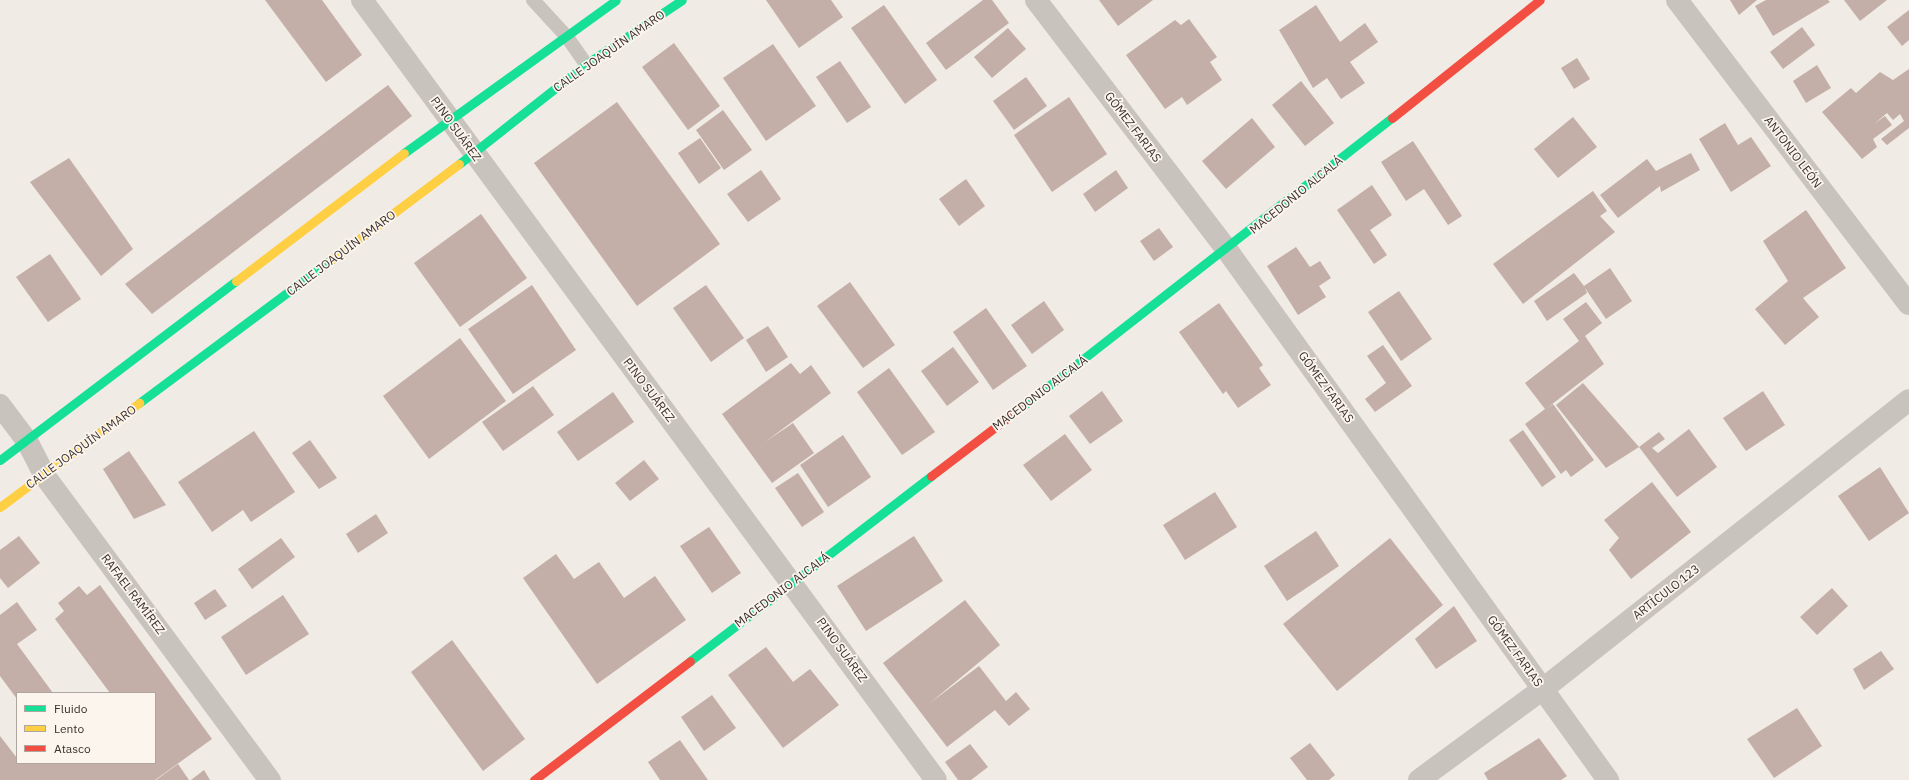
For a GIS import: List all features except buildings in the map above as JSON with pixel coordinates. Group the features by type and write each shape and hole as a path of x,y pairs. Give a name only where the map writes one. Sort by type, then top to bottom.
{"main road":[{"path":"0,460 449,119 567,37 616,0"},
{"name":"CALLE JOAQUÍN AMARO","path":"0,507 474,153 586,64 682,0"},
{"name":"MACEDONIO ALCALÁ","path":"534,780 1227,250 1540,0"}],"street":[{"name":"PINO SUÁREZ","path":"362,0 792,582 936,780"},
{"name":"GÓMEZ FARIAS","path":"1036,0 1227,250 1608,780"},
{"name":"ANTONIO LEÓN","path":"1677,0 1909,304"},
{"name":"ARTÍCULO 123","path":"1419,780 1543,689 1909,400"},
{"name":"RAFAEL RAMÍREZ","path":"0,405 27,441 44,474 270,780"}],"lane":[{"path":"533,0 567,37 586,64"}],"traffic: fast":[{"path":"404,153 616,0"},
{"path":"459,164 586,64 682,0"},
{"path":"1019,409 1392,118"},
{"path":"139,403 331,260"},
{"path":"0,460 236,281"},
{"path":"690,661 931,476"}],"traffic: slow":[{"path":"236,281 404,153"},
{"path":"331,260 459,164"},
{"path":"0,507 139,403"}],"traffic: jam":[{"path":"1392,118 1540,0"},
{"path":"931,476 1019,409"},
{"path":"534,780 690,661"}]}
